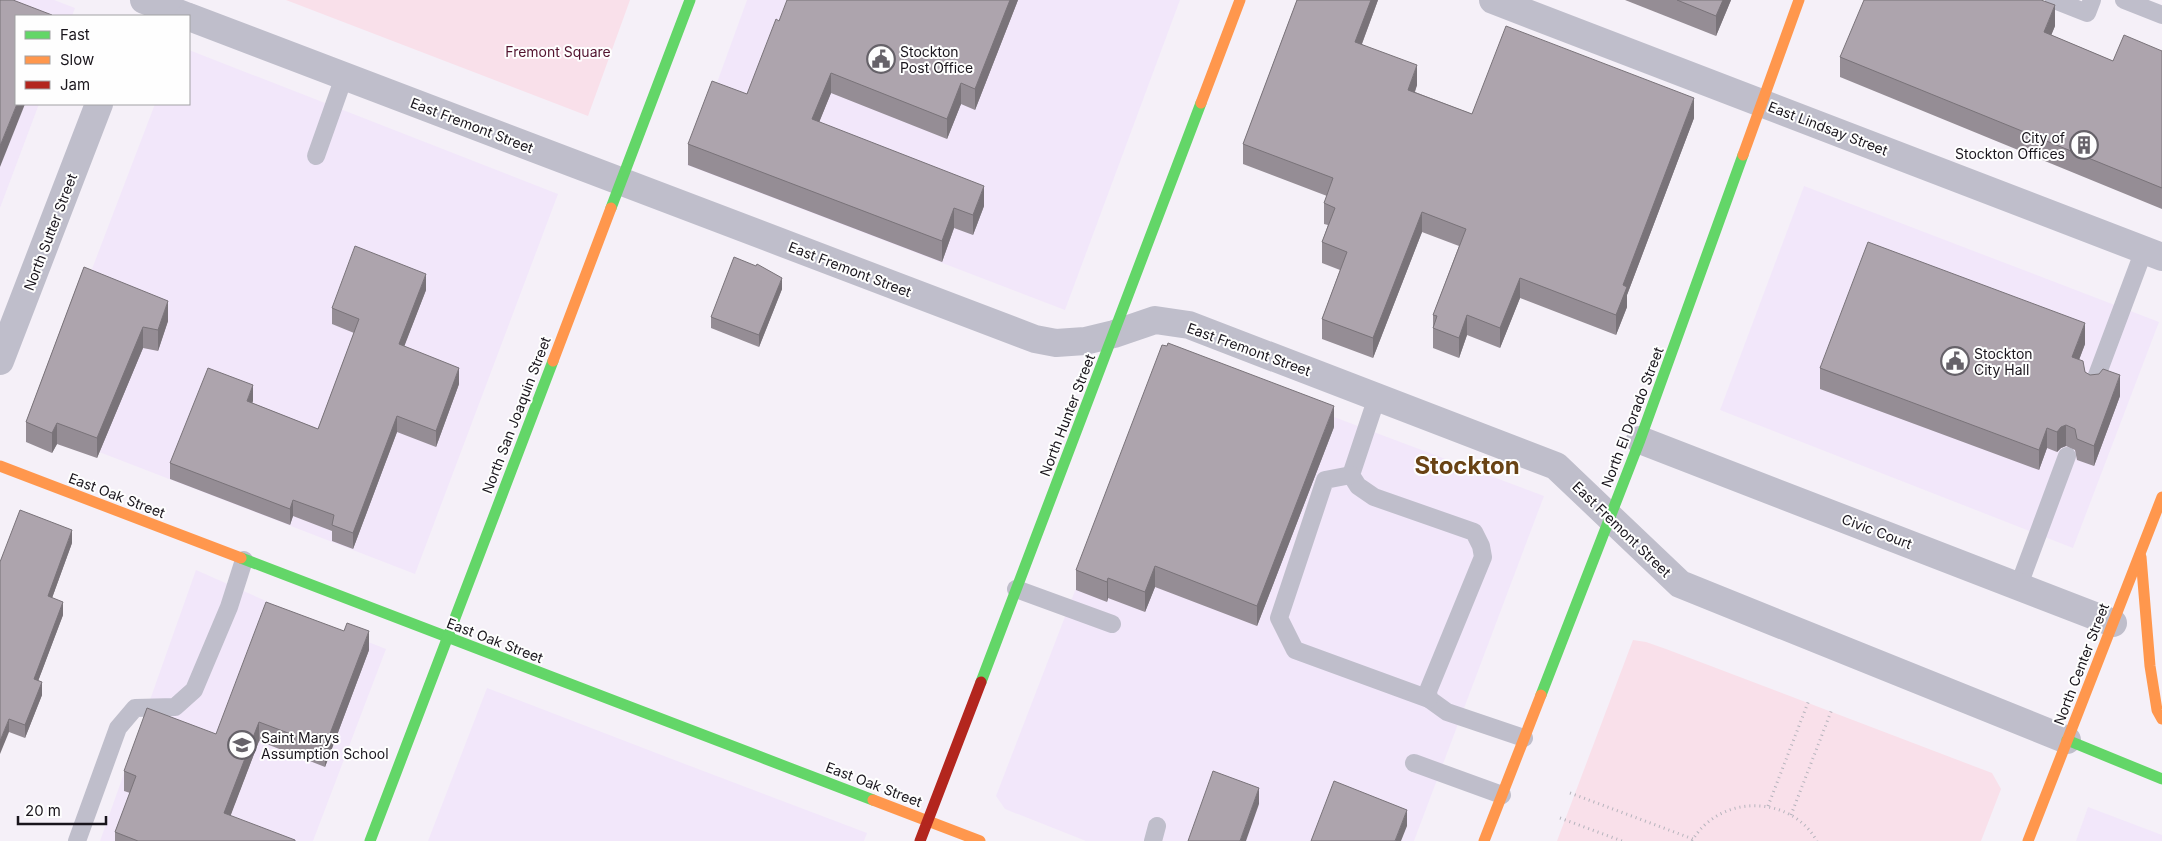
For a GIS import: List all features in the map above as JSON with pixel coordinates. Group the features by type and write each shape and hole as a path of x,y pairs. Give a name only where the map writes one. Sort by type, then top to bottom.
{"street":[{"path":"133,15 140,0"},
{"name":"East Fremont Street","path":"144,0 183,15"},
{"name":"North San Joaquin Street","path":"370,841 690,0"},
{"name":"North Hunter Street","path":"920,841 1240,0"},
{"name":"East Lindsay Street","path":"1494,0 2153,253"},
{"name":"North El Dorado Street","path":"1484,841 1640,440 1760,103 1799,0"},
{"name":"East Fremont Street","path":"190,18 1035,339 1056,343 1085,341 1114,334 1156,320 1189,326 1377,397 1556,466 1680,584 2067,740"},
{"name":"North Sutter Street","path":"0,361 99,105"},
{"name":"Civic Court","path":"1640,440 2019,585 2113,623"},
{"name":"East Oak Street","path":"0,466 980,841"},
{"name":"North Center Street","path":"2028,841 2162,497"},
{"path":"2141,551 2150,666 2157,710 2162,719"},
{"path":"2067,740 2162,779"}],"lane":[{"path":"2054,0 2087,13 2092,0"},
{"path":"2124,0 2162,16"},
{"path":"316,156 344,76"},
{"path":"2093,386 2153,253"},
{"path":"1351,475 1377,397"},
{"path":"2019,585 2067,456"},
{"path":"1351,475 1358,486 1374,497 1474,532 1481,546 1483,557 1428,691 1430,699"},
{"path":"1351,475 1325,480 1279,618 1295,650 1430,699 1447,712 1524,738"},
{"path":"77,841 118,728 135,708 175,708 194,690 229,607 244,560"},
{"path":"1016,589 1112,624"},
{"path":"1414,763 1502,795"}],"path":[{"path":"1768,806 1810,700"},
{"path":"1791,815 1832,709"},
{"path":"1570,793 1692,840 1708,821 1728,810 1750,805 1768,806 1791,815 1807,828 1817,841"},
{"path":"1560,818 1622,841"}],"shaded area":[{"path":"0,0 54,0 75,8 72,15 15,15 15,105 39,105 0,208"},
{"path":"747,0 1180,0 1065,310 687,165"},
{"path":"190,50 558,194 415,574 32,426 155,105 190,105"},
{"path":"1804,186 2159,322 2073,548 1720,410"},
{"path":"1166,354 1544,496 1414,841 1086,841 1005,809 996,796"},
{"name":"Saint Marys Assumption School","path":"196,570 282,608 386,649 313,841 100,841"},
{"path":"487,688 867,833 864,841 428,841"},
{"path":"2088,807 2162,835 2162,841 2076,841"}],"green space":[{"name":"Fremont Square","path":"286,0 630,0 588,116"},
{"path":"1633,640 1666,649 1992,773 2001,789 1981,841 1557,841"}],"building":[{"path":"0,0 13,0 52,15 15,15 15,105 17,105 0,146"},
{"path":"787,0 1010,0 975,89 961,83 947,119 831,73 812,119 984,186 973,215 954,208 942,241 688,144 712,81 747,94 776,19 779,21"},
{"path":"1297,0 1371,0 1355,42 1417,65 1408,90 1472,114 1506,26 1694,98 1623,285 1627,287 1616,315 1520,278 1500,328 1467,315 1459,338 1433,328 1437,316 1433,315 1466,229 1422,212 1373,338 1322,319 1347,252 1322,242 1335,208 1324,203 1333,178 1243,144"},
{"path":"1677,0 1723,0 1716,16"},
{"name":"City of Stockton Offices","path":"1864,0 2041,0 2055,5 2044,32 2113,61 2124,35 2162,51 2162,188 1840,57"},
{"name":"Stockton City Hall","path":"1868,242 2085,323 2072,357 2083,361 2085,372 2090,375 2099,374 2103,369 2120,375 2094,446 2077,439 2075,429 2066,425 2057,432 2047,428 2039,450 1820,368"},
{"path":"355,246 426,274 399,344 459,368 436,431 397,416 353,533 332,525 334,515 293,500 290,509 170,463 208,368 253,385 247,401 318,429 359,319 332,308"},
{"path":"734,257 756,266 757,264 782,278 759,335 711,317"},
{"path":"84,267 168,301 158,330 143,327 97,438 57,423 52,433 26,422"},
{"path":"1168,343 1334,406 1257,606 1155,566 1145,592 1108,578 1107,582 1076,570 1162,345 1167,346"},
{"path":"20,510 72,530 48,596 63,602 34,679 42,682 25,725 9,719 0,741 0,562"},
{"path":"266,602 344,631 347,623 369,631 325,747 259,722 224,813 295,841 138,841 115,832 136,776 124,771 147,708 216,734"},
{"path":"1213,771 1259,788 1240,841 1188,841"},
{"path":"1334,781 1407,810 1395,841 1311,841"}],"traffic: fast":[{"path":"611,208 690,0"},
{"path":"981,682 1201,103"},
{"path":"1541,695 1640,440 1743,155"},
{"path":"370,841 553,361"},
{"path":"241,558 873,800"},
{"path":"2067,740 2162,779"}],"traffic: slow":[{"path":"1201,103 1240,0"},
{"path":"1743,155 1799,0"},
{"path":"553,361 611,208"},
{"path":"0,466 241,558"},
{"path":"2028,841 2162,497"},
{"path":"2141,557 2150,666 2157,710 2162,719"},
{"path":"1484,841 1541,695"},
{"path":"873,800 980,841"}],"traffic: jam":[{"path":"920,841 981,682"}],"place":[{"name":"Stockton Post Office","path":"881,59"},
{"name":"City of Stockton Offices","path":"2084,145"},
{"name":"Stockton City Hall","path":"1955,361"},
{"name":"Saint Marys Assumption School","path":"242,745"}],"district":[{"name":"Stockton","path":"1467,465"}]}
